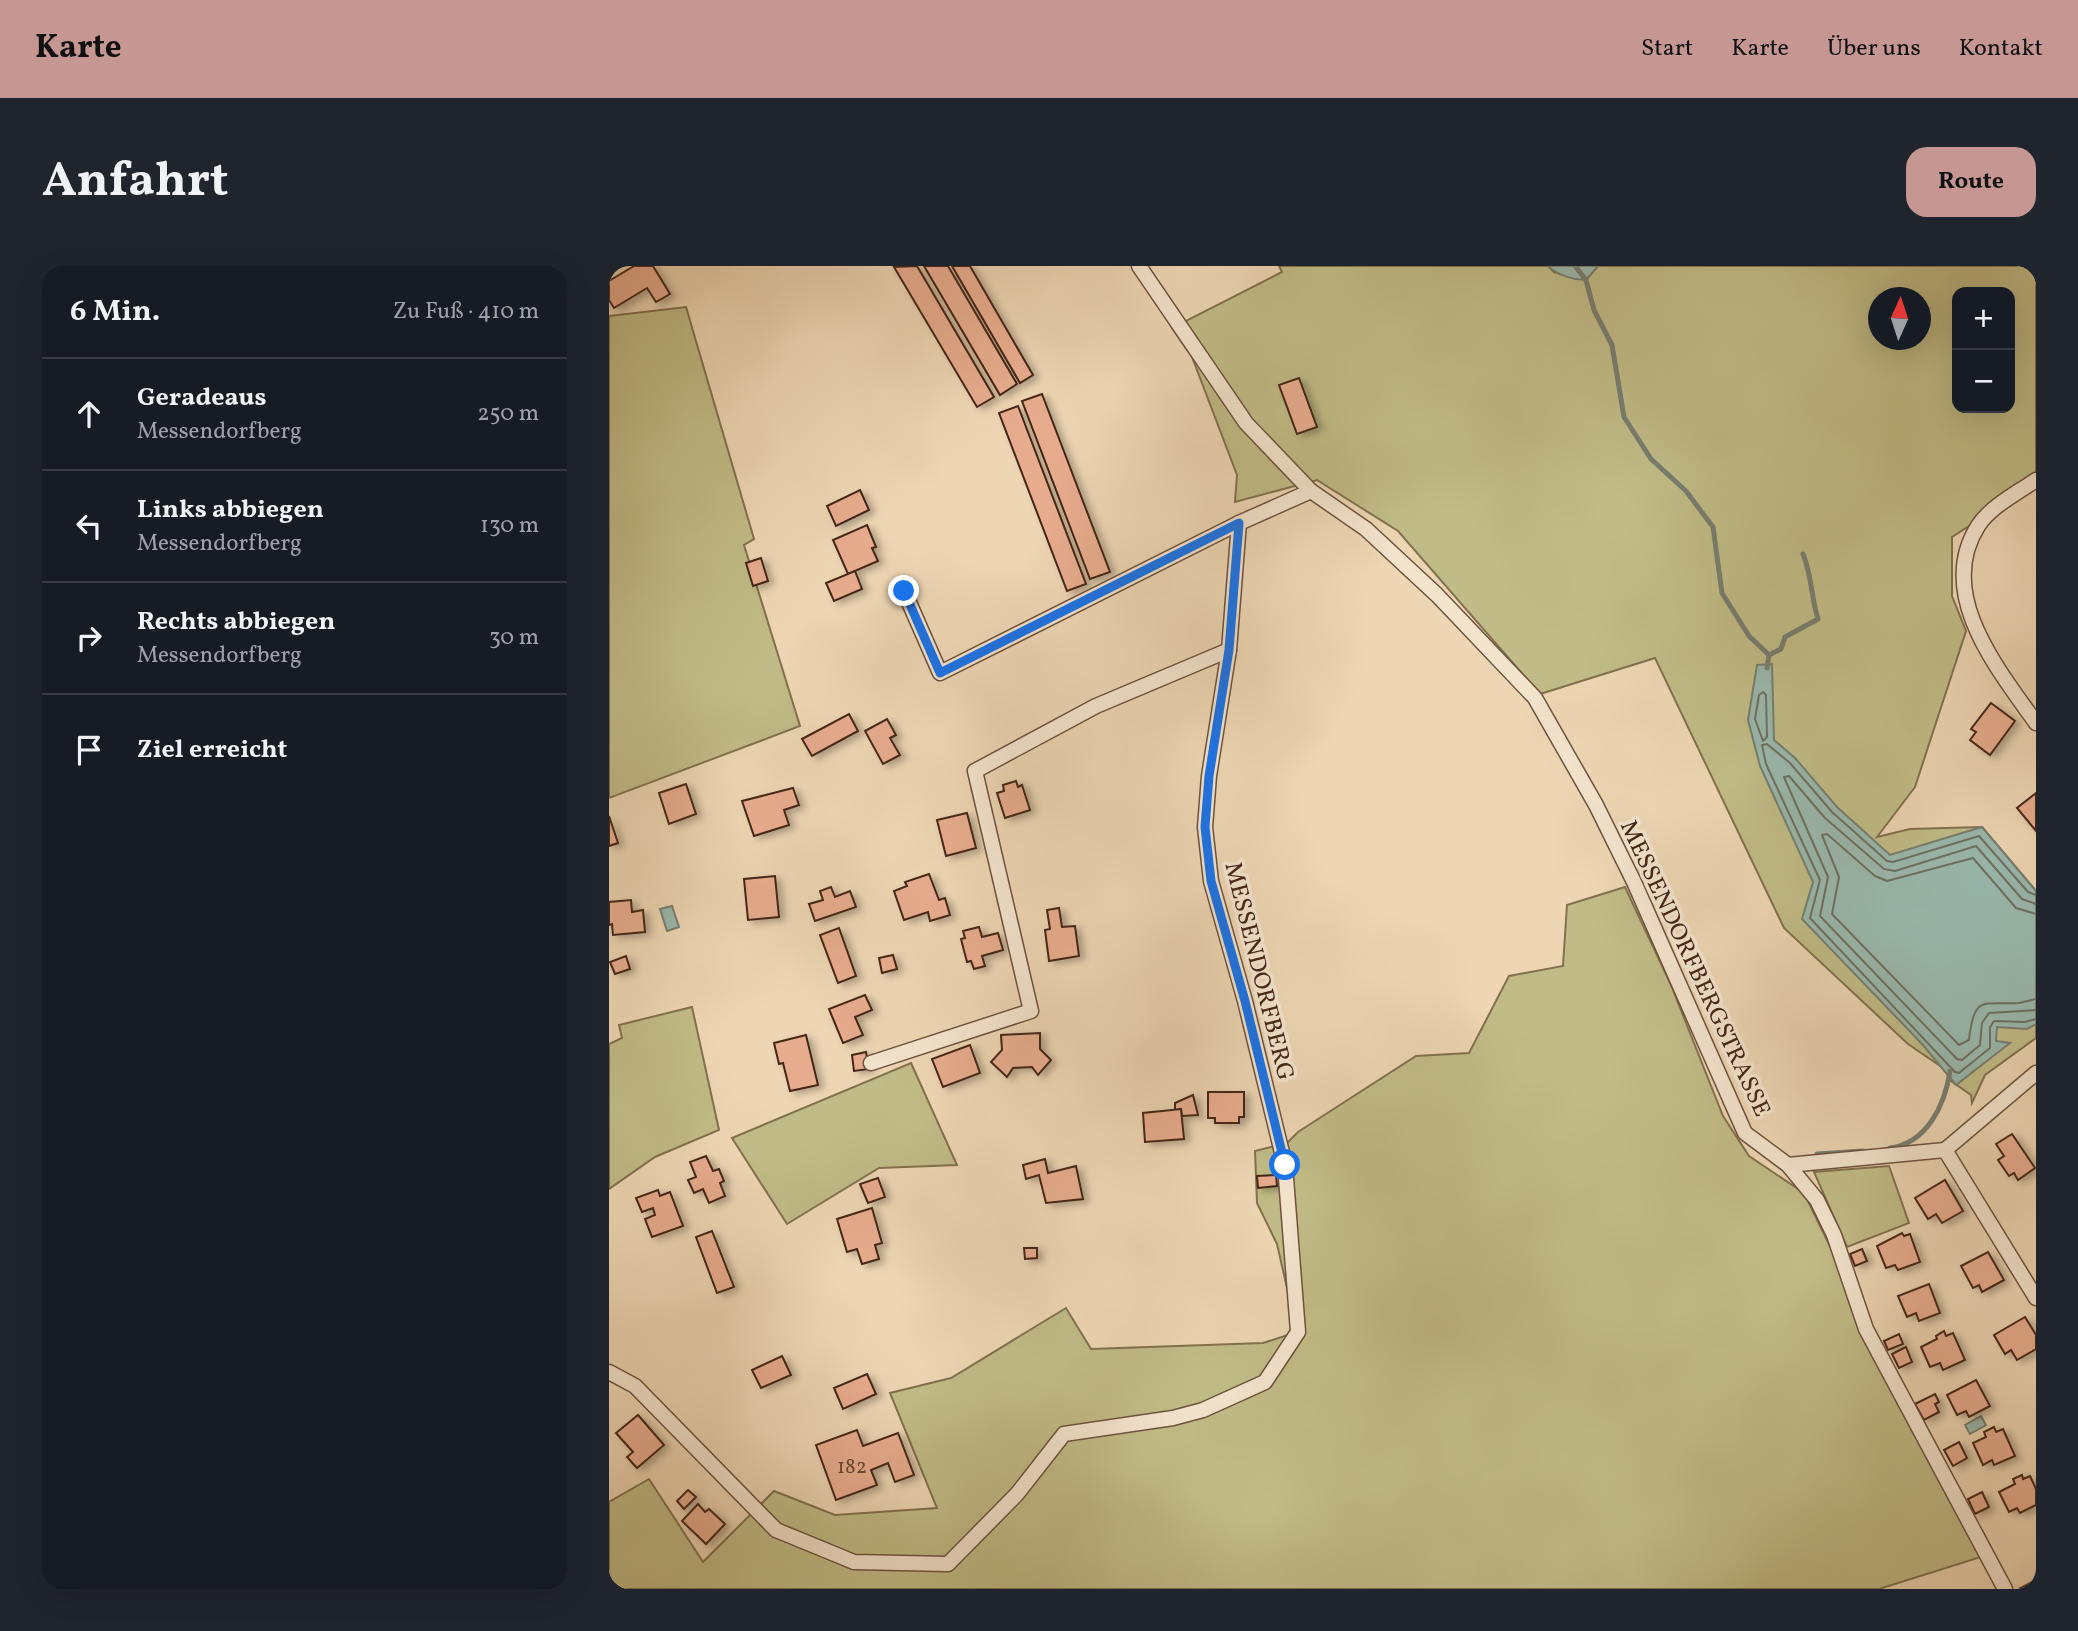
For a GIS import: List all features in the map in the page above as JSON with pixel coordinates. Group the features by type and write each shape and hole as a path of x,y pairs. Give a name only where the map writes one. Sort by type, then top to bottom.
{"street":[{"path":"904,591 940,673 1239,523 1311,491 1246,423 1139,266"},
{"path":"2036,480 1996,508 1978,525 1961,563 1970,615 1991,660 2036,723"},
{"name":"MESSENDORFBERGSTRASSE","path":"1311,491 1366,529 1427,585 1535,698 1596,805 1634,882 1745,1133 1788,1164 1817,1200 1834,1235 1866,1329 2005,1589"},
{"name":"MESSENDORFBERG","path":"609,1372 635,1385 776,1530 853,1562 949,1563 1017,1494 1064,1434 1203,1410 1265,1382 1298,1332 1285,1165 1245,1001 1211,881 1205,827 1209,776 1229,650 1239,523"},
{"path":"871,1063 1031,1011 975,771 1096,706 1229,650"},
{"path":"1788,1164 1945,1150 2004,1104 2036,1073"},
{"path":"1945,1150 2036,1298"}],"shaded area":[{"path":"1279,266 1548,266 1554,272 1586,280 1598,266 2036,266 2036,483 1952,537 1952,596 1966,631 1915,787 1877,837 1910,829 1982,827 2036,891 2036,1038 1985,1075 1972,1103 1971,1095 1951,1081 1946,1070 1908,1044 1784,928 1655,658 1540,694 1398,531 1317,480 1235,502 1237,475 1192,357 1172,328 1282,272"},
{"path":"686,307 754,539 744,545 800,726 609,798 609,316"},
{"path":"1625,887 1671,985 1723,1116 1749,1156 1804,1193 1981,1557 1879,1589 609,1589 609,1502 649,1479 703,1562 774,1491 835,1515 937,1508 890,1393 951,1378 1066,1308 1091,1349 1263,1343 1297,1332 1277,1244 1257,1203 1255,1151 1287,1143 1298,1132 1416,1056 1469,1053 1509,976 1563,966 1567,905"},
{"path":"692,1007 719,1130 655,1157 609,1189 609,1044 622,1038 619,1025"},
{"path":"911,1063 957,1165 879,1168 787,1224 732,1138"},
{"path":"1889,1166 1909,1223 1847,1247 1814,1172"}],"water":[{"path":"1548,266 1598,266 1586,280 1565,276"},
{"path":"1772,664 1774,740 1795,758 1837,807 1890,855 1982,827 2036,891 2036,1024 2027,1029 1997,1027 1996,1041 2010,1043 1956,1085 1923,1045 1802,919 1813,882 1760,766 1748,720 1757,665"},
{"path":"672,906 679,927 667,931 660,909"},
{"path":"1981,1416 1986,1425 1970,1434 1965,1425"}],"building":[{"path":"634,266 653,266 670,294 656,302 647,288 614,308 609,300 609,281"},
{"path":"917,266 994,397 977,407 894,267"},
{"path":"924,266 948,266 1017,384 1000,395"},
{"path":"952,266 970,266 1033,375 1020,383"},
{"path":"1299,378 1317,427 1297,434 1279,385"},
{"path":"1042,394 1110,572 1090,579 1022,401"},
{"path":"1018,406 1086,584 1067,591 999,413"},
{"path":"860,490 869,510 836,526 827,506"},
{"path":"867,525 876,547 872,548 878,561 848,574 833,540"},
{"path":"761,558 768,581 753,586 746,563"},
{"path":"855,571 862,589 834,601 826,583"},
{"path":"1991,703 2015,721 1990,755 1970,740 1976,732 1971,729"},
{"path":"849,714 858,731 812,756 802,739"},
{"path":"887,719 896,735 890,738 900,755 883,764 865,731"},
{"path":"1016,781 1018,787 1022,785 1030,810 1005,818 997,793 1004,791 1003,785"},
{"path":"686,784 696,814 669,824 659,793"},
{"path":"793,788 799,805 784,810 789,825 754,836 742,801"},
{"path":"2036,793 2036,831 2017,808"},
{"path":"967,813 976,848 946,856 937,820"},
{"path":"609,816 618,843 609,846"},
{"path":"929,874 939,900 945,898 950,915 930,921 928,912 904,920 894,891 907,886 905,882"},
{"path":"775,876 779,917 748,920 744,879"},
{"path":"831,887 835,897 850,891 856,907 815,921 809,904 823,900 820,891"},
{"path":"631,900 632,912 643,910 645,932 613,935 612,924 609,925 609,902"},
{"path":"1059,908 1062,927 1075,926 1079,956 1049,961 1045,930 1050,929 1047,910"},
{"path":"979,927 982,937 998,933 1003,950 982,956 985,966 974,969 971,961 967,962 961,939 965,938 963,931"},
{"path":"839,928 856,976 838,983 820,935"},
{"path":"893,955 897,969 882,973 879,958"},
{"path":"626,956 630,969 615,974 610,962"},
{"path":"865,995 872,1010 855,1017 863,1035 843,1043 829,1009"},
{"path":"1040,1033 1040,1049 1051,1060 1038,1075 1032,1067 1013,1068 1007,1077 991,1062 1002,1050 1001,1035"},
{"path":"806,1035 818,1085 790,1091 783,1063 779,1064 774,1043"},
{"path":"970,1045 980,1073 943,1087 932,1059"},
{"path":"866,1052 869,1069 854,1071 852,1055"},
{"path":"1208,1092 1244,1092 1244,1117 1239,1117 1239,1123 1215,1123 1215,1118 1208,1118"},
{"path":"1193,1095 1198,1115 1182,1116 1181,1109 1175,1110 1175,1103"},
{"path":"1181,1109 1184,1139 1145,1142 1143,1113"},
{"path":"2012,1134 2035,1168 2018,1180 2014,1173 2009,1176 1998,1160 2004,1156 1996,1144"},
{"path":"706,1156 713,1171 719,1169 724,1181 720,1183 725,1196 709,1203 703,1189 694,1193 688,1180 696,1177 690,1162"},
{"path":"1045,1159 1048,1173 1076,1166 1083,1199 1046,1203 1039,1175 1026,1179 1023,1165"},
{"path":"1276,1175 1277,1186 1258,1188 1257,1176"},
{"path":"878,1178 885,1197 868,1203 860,1184"},
{"path":"1945,1180 1963,1211 1942,1223 1936,1214 1928,1219 1915,1198"},
{"path":"658,1190 660,1196 670,1192 683,1226 652,1237 645,1219 655,1215 653,1208 642,1212 636,1198"},
{"path":"872,1208 882,1243 875,1245 879,1259 862,1264 857,1249 847,1252 837,1219"},
{"path":"712,1231 734,1287 717,1293 696,1237"},
{"path":"1902,1233 1904,1236 1910,1234 1920,1262 1898,1270 1895,1265 1886,1268 1877,1246"},
{"path":"1024,1248 1037,1248 1037,1258 1025,1259"},
{"path":"1862,1249 1867,1261 1855,1266 1850,1254"},
{"path":"1988,1252 2004,1280 1982,1292 1979,1285 1973,1288 1961,1266"},
{"path":"1929,1284 1940,1313 1919,1321 1916,1313 1907,1317 1898,1296"},
{"path":"2025,1317 2036,1335 2036,1349 2017,1360 2011,1350 2005,1354 1994,1335"},
{"path":"1944,1331 1946,1336 1953,1333 1965,1360 1943,1370 1940,1363 1930,1367 1921,1347 1937,1339 1936,1336"},
{"path":"1899,1334 1903,1344 1888,1350 1884,1341"},
{"path":"1906,1347 1912,1362 1899,1368 1892,1354"},
{"path":"782,1356 791,1375 761,1388 752,1370"},
{"path":"867,1374 876,1394 843,1409 834,1388"},
{"path":"1976,1380 1990,1406 1969,1417 1966,1411 1957,1415 1947,1395"},
{"path":"1935,1394 1939,1402 1935,1404 1939,1412 1924,1420 1915,1404"},
{"path":"638,1415 664,1445 637,1468 627,1457 633,1452 616,1433"},
{"path":"1994,1427 1996,1432 2003,1429 2015,1456 1994,1465 1992,1460 1983,1465 1973,1443 1986,1437 1984,1432"},
{"path":"857,1430 863,1446 898,1433 914,1475 895,1482 888,1463 871,1470 877,1485 836,1500 816,1445"},
{"path":"1959,1442 1967,1458 1953,1466 1944,1450"},
{"path":"2022,1475 2023,1479 2030,1476 2036,1489 2036,1505 2020,1513 2017,1508 2009,1512 1999,1492 2015,1484 2013,1479"},
{"path":"688,1490 696,1497 684,1509 677,1501"},
{"path":"1982,1492 1989,1507 1975,1514 1968,1499"},
{"path":"698,1504 705,1512 709,1509 725,1524 706,1544 682,1521"},
{"path":"2036,1580 2036,1589 2019,1589"}],"waterway":[{"path":"1575,266 1586,280 1594,310 1612,345 1624,417 1651,459 1686,491 1713,527 1722,593 1749,636 1769,655 1767,668"},
{"path":"1769,655 1781,649 1785,637 1818,619 1803,554"},
{"path":"1890,1148 1914,1139 1932,1120 1944,1097 1950,1071"},
{"path":"1817,1154 1863,1151"}],"route":[{"path":"904,591 940,673 1239,523 1229,650 1209,776 1205,827 1211,881 1245,1001 1285,1165"}]}
